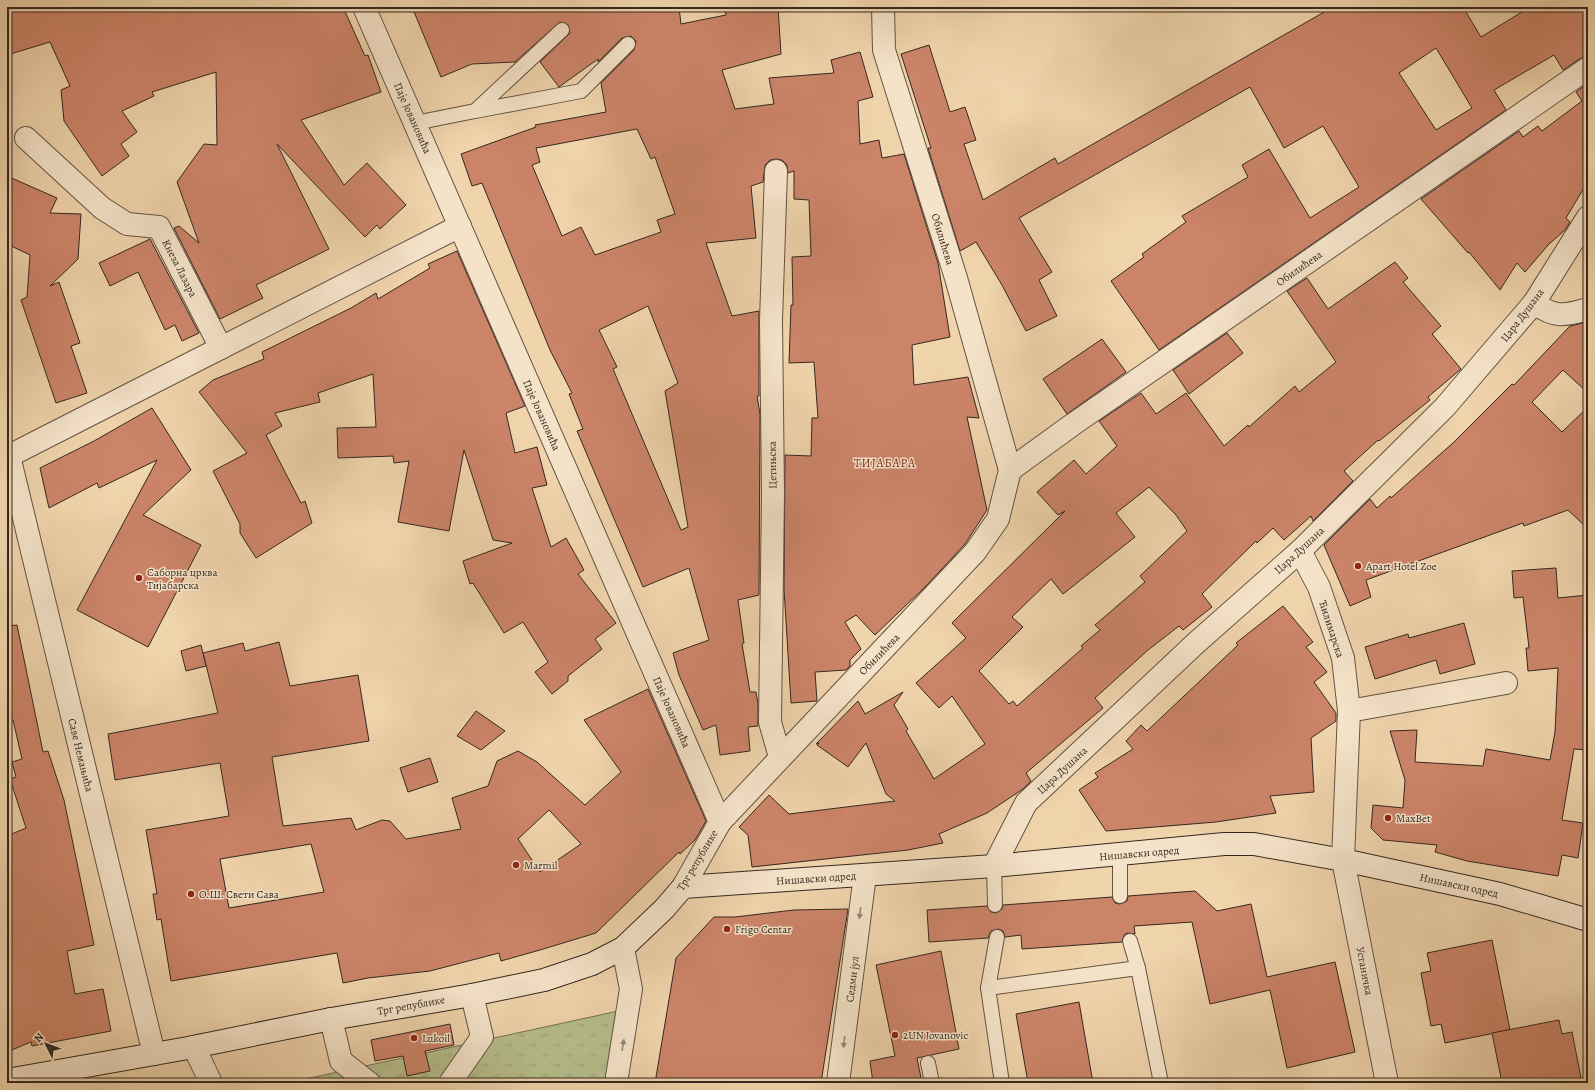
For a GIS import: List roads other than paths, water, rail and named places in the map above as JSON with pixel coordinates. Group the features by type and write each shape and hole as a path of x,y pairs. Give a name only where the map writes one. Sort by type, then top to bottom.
{"street":[{"name":"Паје Јовановића","path":"364,7 720,822"},
{"name":"Обилићева","path":"720,822 975,552 998,519 1010,470 956,278 884,50 883,7"},
{"name":"Обилићева","path":"1010,470 1588,68"},
{"name":"Кнеза Лазара","path":"26,138 102,208 127,224 159,227 221,348"},
{"name":"Цетињска","path":"776,171 771,321 773,494 770,722 780,758"},
{"name":"Цара Душана","path":"994,866 1026,803 1196,643 1300,551 1445,407 1534,303 1588,217"},
{"path":"8,457 460,226"},
{"path":"1534,303 1546,311 1557,315 1566,315 1588,309"},
{"name":"Саве Немањића","path":"8,457 154,1054"},
{"name":"Ћилимарска","path":"1300,551 1319,587 1343,658 1349,712 1344,860"},
{"path":"1349,712 1506,683"},
{"name":"Трг републике","path":"7,1080 194,1047 331,1019 472,995 544,980 592,964 623,948 664,909 683,887 720,822"},
{"name":"Нишавски одред","path":"683,887 994,866 1224,844 1254,844 1344,860 1500,894 1588,920"},
{"name":"Устаничка","path":"1344,860 1386,1083"},
{"name":"Седми јул","path":"838,1083 865,874"},
{"path":"616,1083 631,989 623,948"},
{"path":"450,1083 482,1037 472,995"},
{"path":"331,1019 341,1061 370,1083"},
{"path":"194,1047 211,1083"}],"lane":[{"path":"475,111 562,30"},
{"path":"415,123 581,91 628,44"},
{"path":"1120,854 1120,896"},
{"path":"994,866 995,905"},
{"path":"996,937 988,988 1002,1083"},
{"path":"1130,941 1138,968 1161,1083"},
{"path":"988,988 1138,968"},
{"path":"928,1063 932,1083"}],"place":[{"name":"Apart Hotel Zoe","path":"1358,566"},
{"name":"Саборна црква Тијабарска","path":"139,578"},
{"name":"MaxBet","path":"1388,818"},
{"name":"Marmil","path":"516,865"},
{"name":"О.Ш. Свети Сава","path":"191,894"},
{"name":"Frigo Centar","path":"727,929"},
{"name":"2UN Jovanovic","path":"895,1035"},
{"name":"Lukoil","path":"414,1038"}],"district":[{"name":"ТИЈАБАРА","path":"885,463"}]}
